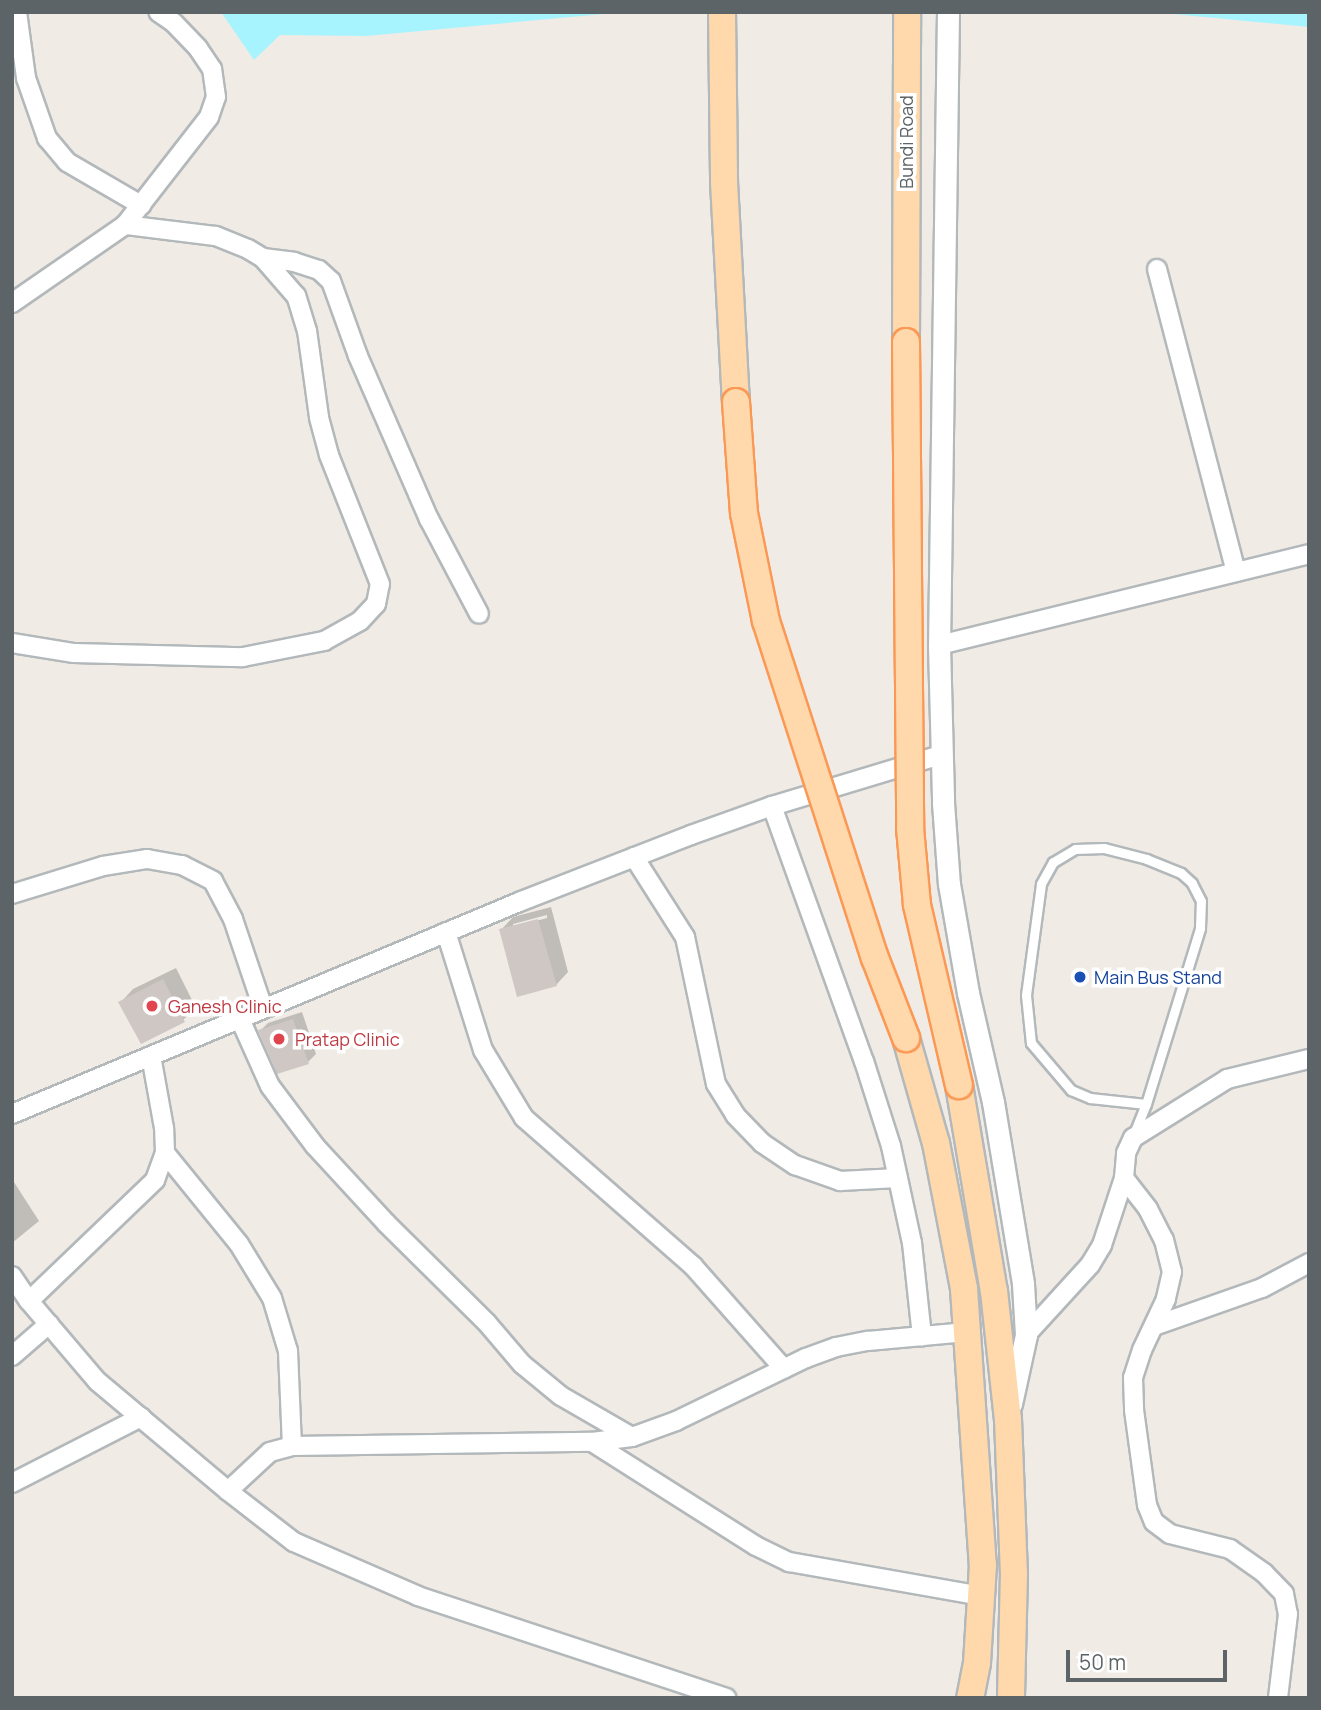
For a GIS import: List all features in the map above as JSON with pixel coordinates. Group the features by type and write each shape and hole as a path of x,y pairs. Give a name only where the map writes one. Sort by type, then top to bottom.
{"main road":[{"path":"722,12 724,182 744,513 766,621 875,958 906,1038 936,1143 964,1289 979,1477 982,1596 977,1662 970,1698"},
{"name":"Bundi Road","path":"907,12 910,828 918,905 959,1084 994,1291 1008,1419 1014,1573 1011,1698"}],"street":[{"path":"17,12 19,83 47,138 67,162 141,205"},
{"path":"12,303 125,225 209,117 216,97 212,69 198,48 174,23 158,12"},
{"path":"948,12 939,645 941,755 949,884 968,993 993,1102 1023,1284 1026,1335 1008,1419"},
{"path":"125,225 215,236 263,258 294,262 318,270 331,281 358,356 429,519 479,614"},
{"path":"12,643 74,653 243,657 324,641 360,621 376,604 380,584 326,443 307,331 296,296 263,258"},
{"path":"1157,269 1236,572"},
{"path":"939,645 1309,554"},
{"path":"12,1114 446,932 634,857 772,806 941,755"},
{"path":"772,806 864,1061 898,1178 912,1243 922,1336"},
{"path":"634,857 685,937 716,1084 735,1115 762,1143 794,1165 840,1181 898,1178"},
{"path":"12,894 103,866 146,859 182,865 213,881 233,919 263,1009"},
{"path":"446,932 483,1051 524,1118 694,1266 785,1368"},
{"path":"240,1018 270,1086 316,1146 386,1223 487,1323 522,1364 561,1396 632,1437"},
{"path":"29,1301 155,1180 165,1153 164,1128 151,1056"},
{"path":"1026,1335 1090,1265 1102,1245 1124,1178 1128,1146 1133,1138 1227,1079 1309,1059"},
{"path":"165,1153 239,1244 272,1298 288,1351 292,1446"},
{"path":"1124,1178 1149,1209 1164,1240 1172,1272 1166,1299 1133,1378 1134,1410 1147,1505 1154,1522 1170,1534 1230,1549 1264,1573 1284,1594 1288,1614 1278,1698"},
{"path":"1154,1326 1262,1288 1309,1263"},
{"path":"12,1276 29,1301 97,1381 228,1491 294,1542 418,1596 727,1698"},
{"path":"12,1356 49,1324"},
{"path":"228,1491 270,1452 292,1446 592,1442 632,1437 676,1421 785,1368 836,1347 967,1332"},
{"path":"12,1483 141,1417"},
{"path":"592,1442 756,1546 789,1562 982,1596"}],"lane":[{"path":"1133,1138 1146,1104 1200,928 1200,901 1192,883 1181,873 1147,859 1104,848 1075,849 1053,862 1041,884 1026,995 1031,1043 1071,1090 1090,1098 1146,1104"}],"water":[{"path":"221,12 625,12 366,36 280,35 254,60"},
{"path":"1160,12 1309,12 1309,27 1163,13"}],"building":[{"path":"538,919 557,986 517,997 499,929"},
{"path":"163,979 185,1022 141,1044 118,1002"},
{"path":"293,1019 309,1064 277,1074 258,1030"}],"place":[{"name":"Main Bus Stand","path":"1080,977"},
{"name":"Ganesh Clinic","path":"152,1006"},
{"name":"Pratap Clinic","path":"279,1039"}]}
